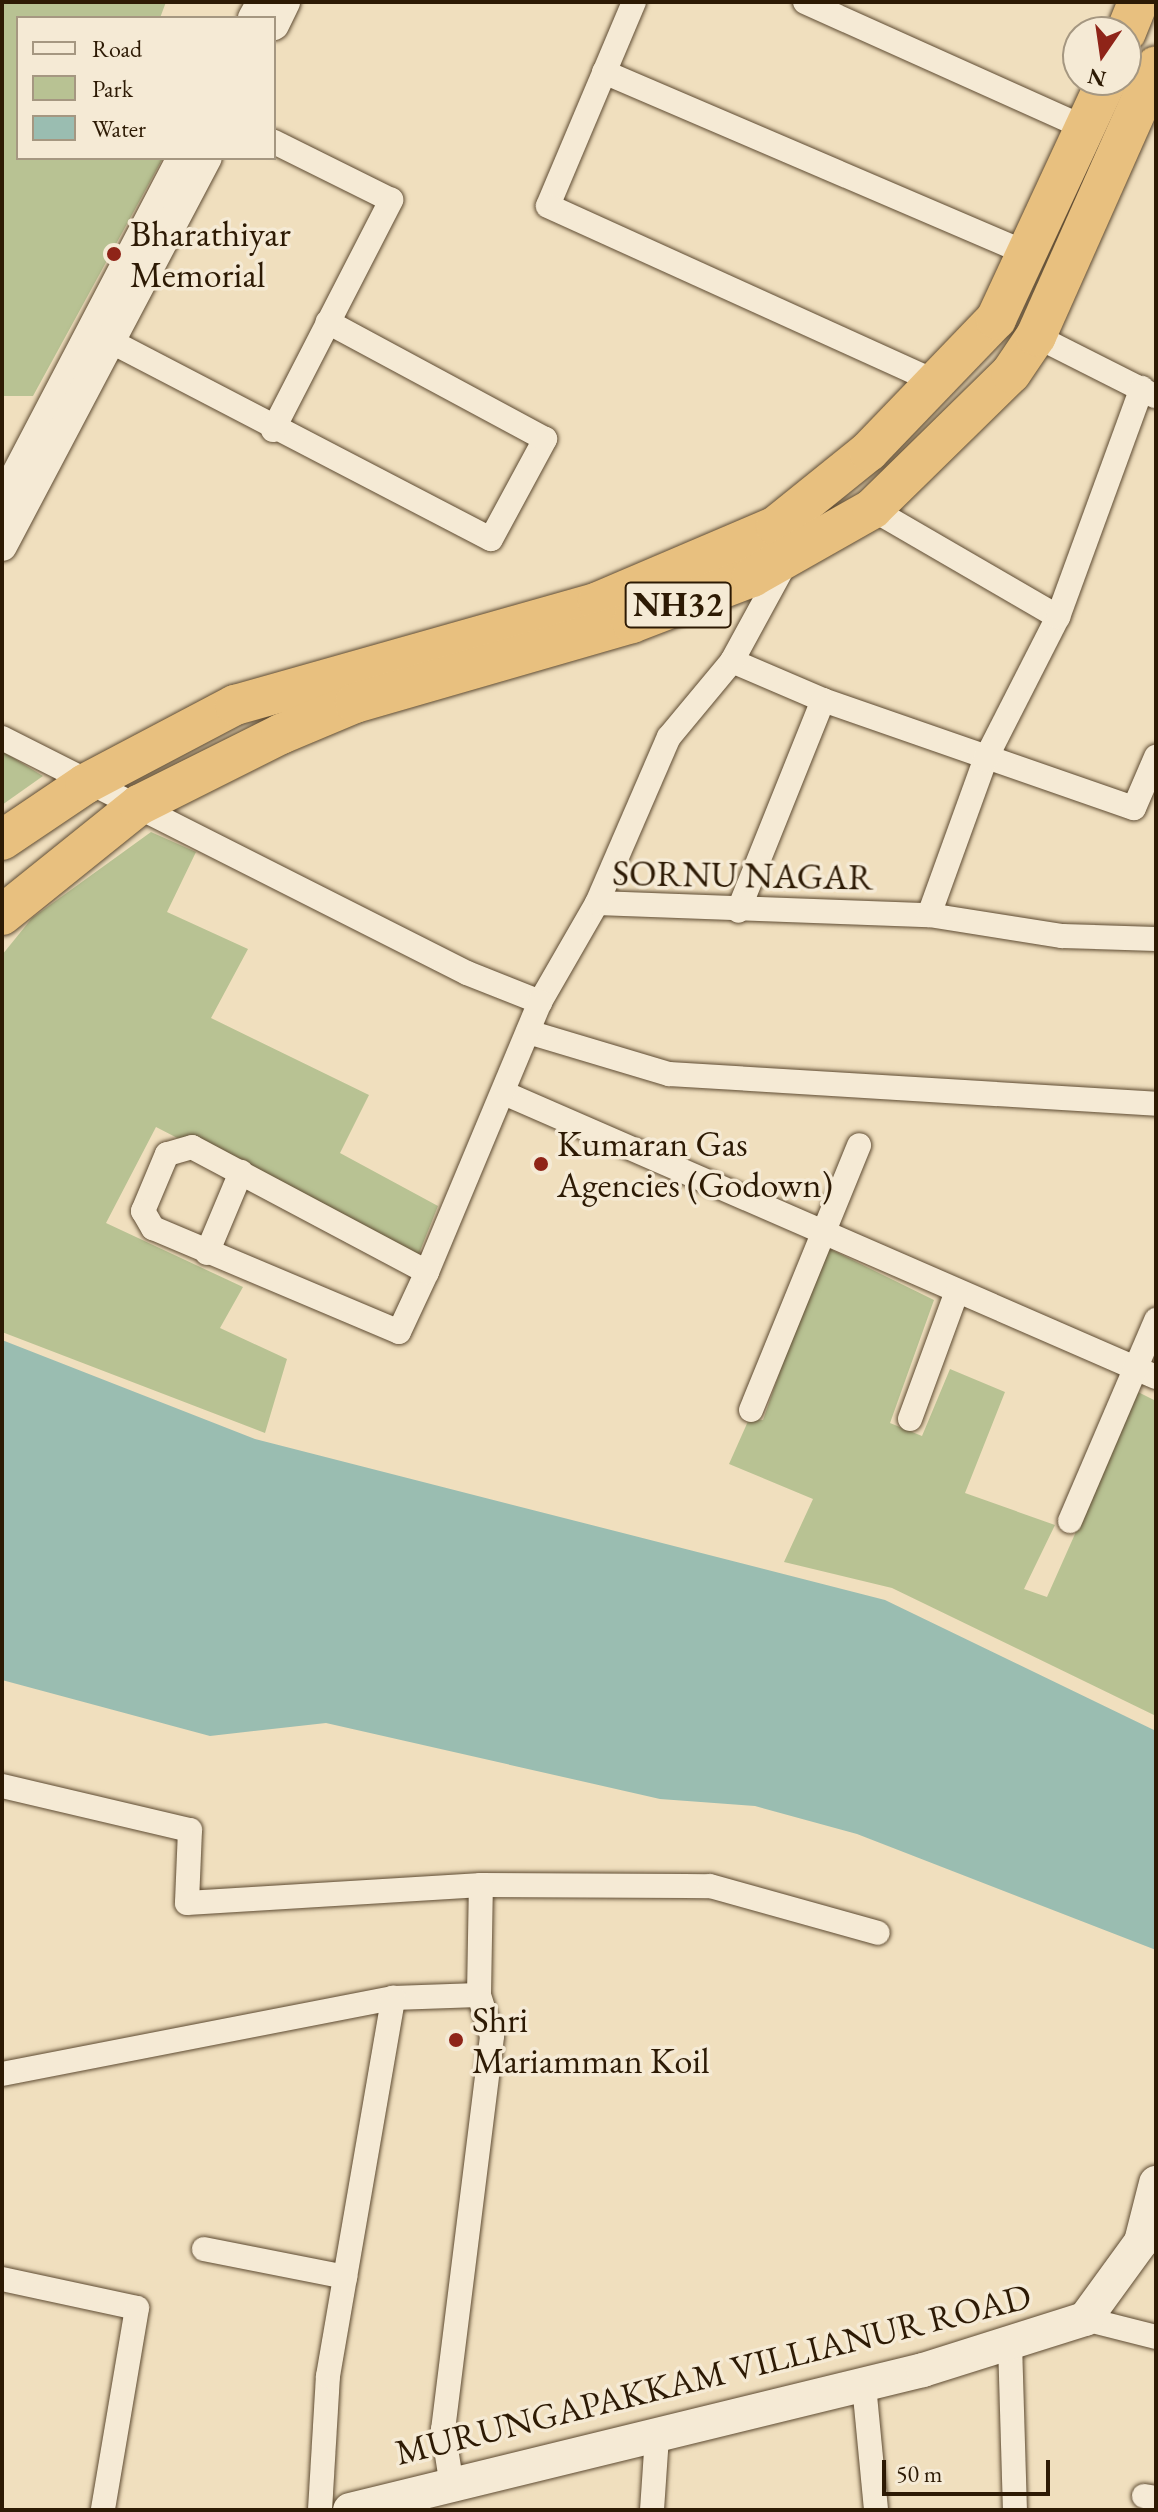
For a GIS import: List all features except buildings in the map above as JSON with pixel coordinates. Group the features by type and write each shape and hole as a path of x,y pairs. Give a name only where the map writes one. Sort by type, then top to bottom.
{"highway":[{"name":"NH32","path":"2,915 139,805 355,703 632,623 790,555 872,509 1011,373 1036,336 1156,66"},
{"name":"NH32","path":"2,840 85,784 235,705 598,602 776,526 939,383 996,319 1031,255 1100,96"}],"main road":[{"name":"MURUNGAPAKKAM VILLIANUR ROAD","path":"350,2510 451,2480 657,2436 864,2385 1085,2319 1148,2243 1156,2183"}],"street":[{"path":"276,21 285,2"},
{"path":"634,2 548,206 939,383"},
{"path":"805,2 1087,129"},
{"path":"604,72 1031,255"},
{"path":"273,430 391,200 276,143"},
{"path":"2,502 181,160"},
{"path":"2,546 206,160"},
{"path":"112,342 273,430 491,539 545,439 328,322"},
{"path":"929,915 985,760 1058,617 1149,392 1036,336"},
{"path":"872,509 1058,617"},
{"path":"597,903 669,737 732,661 790,555"},
{"path":"732,661 823,700 985,760 1134,808 1156,757"},
{"path":"738,911 823,700"},
{"path":"2,738 85,784 139,805 467,973 540,1002"},
{"name":"SORNU NAGAR","path":"241,1172 178,1146 143,1211 153,1228 390,1332 404,1326 540,1002 597,903 738,911 929,915 1062,936 1156,939"},
{"path":"528,1032 669,1074 1156,1104"},
{"path":"504,1093 956,1294 1146,1372"},
{"path":"751,1410 859,1145"},
{"path":"207,1253 241,1172 427,1272"},
{"path":"910,1419 956,1294"},
{"path":"1070,1521 1146,1372 1156,1320"},
{"path":"2,1786 190,1830 187,1903 481,1885 710,1886 878,1933"},
{"path":"451,2480 443,2430 492,2036 479,1995 481,1885"},
{"path":"2,2074 393,1998 479,1995"},
{"path":"320,2510 328,2376 393,1998"},
{"path":"204,2249 345,2277"},
{"path":"2,2279 137,2308 103,2510"},
{"path":"1085,2319 1156,2337"},
{"path":"1010,2343 1015,2510"},
{"path":"864,2385 876,2510"},
{"path":"652,2510 657,2436"}],"green space":[{"path":"2,2 166,2 161,16 16,16 16,160 162,160 33,396 2,396"},
{"path":"2,751 43,776 2,805"},
{"path":"151,832 196,852 167,912 248,949 211,1018 369,1095 340,1153 438,1206 416,1261 156,1127 106,1223 243,1287 220,1328 287,1359 265,1433 2,1332 2,955 32,918"},
{"path":"824,1246 934,1300 890,1423 922,1436 950,1369 1005,1392 965,1493 1055,1525 1024,1589 1047,1597 1138,1392 1156,1401 1156,1716 892,1588 784,1562 813,1499 729,1464 749,1419 763,1420"}],"water":[{"path":"2,1340 255,1439 885,1600 1156,1731 1156,1950 857,1834 755,1806 660,1799 326,1723 210,1736 2,1680"}],"place":[{"name":"Bharathiyar Memorial","path":"114,254"},
{"name":"Kumaran Gas Agencies (Godown)","path":"541,1164"},
{"name":"Shri Mariamman Koil","path":"456,2040"}]}
